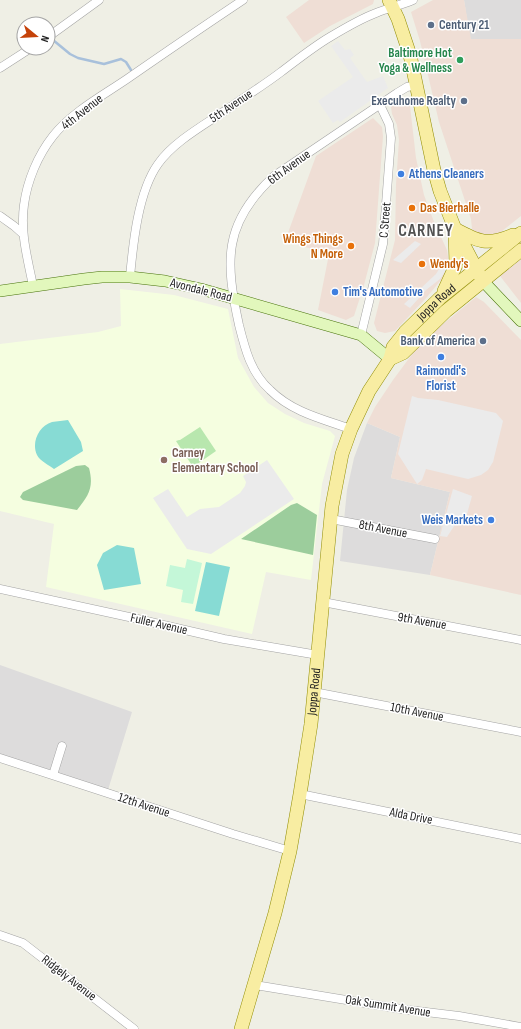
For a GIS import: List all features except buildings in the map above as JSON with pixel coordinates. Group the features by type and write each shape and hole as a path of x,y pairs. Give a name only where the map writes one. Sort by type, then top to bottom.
{"main road":[{"path":"391,3 403,33 417,85 434,170 440,191 456,229 483,281"},
{"path":"456,229 472,238 488,242 507,238 521,232"},
{"path":"440,298 450,281 456,265 456,229"},
{"name":"Joppa Road","path":"242,1029 267,942 290,851 307,757 331,519 337,475 342,454 351,429 369,391 390,359 393,347 405,332 440,298 521,232"},
{"name":"Joppa Road","path":"390,359 403,353 424,331 521,250"}],"street":[{"path":"56,31 99,0"},
{"name":"4th Avenue","path":"33,286 23,234 22,221 24,204 28,185 43,151 53,136 66,122 94,101 243,0"},
{"name":"5th Avenue","path":"130,277 132,245 146,190 151,176 158,164 176,145 329,37 391,3 413,0"},
{"path":"0,68 19,56"},
{"name":"6th Avenue","path":"351,429 295,409 282,401 263,384 249,360 233,298 230,273 231,250 240,220 253,198 274,176 380,104 407,87 417,85"},
{"name":"C Street","path":"361,334 380,256 384,228 391,138 388,120 380,104"},
{"path":"0,216 23,234"},
{"name":"Avondale Road","path":"0,291 84,279 130,277 183,285 361,334 390,359"},
{"path":"483,281 521,321"},
{"name":"8th Avenue","path":"331,519 435,539"},
{"name":"Fuller Avenue","path":"0,589 132,617 224,639 318,655"},
{"name":"9th Avenue","path":"323,602 521,640"},
{"name":"10th Avenue","path":"314,692 521,732"},
{"path":"53,775 62,746"},
{"name":"12th Avenue","path":"0,758 290,851"},
{"name":"Alda Drive","path":"300,794 521,839"},
{"name":"Ridgely Avenue","path":"0,935 23,943 134,1029"},
{"name":"Oak Summit Avenue","path":"255,985 521,1027"}],"shaded area":[{"path":"309,0 374,0 373,4 330,26 304,43 286,17"},
{"path":"433,0 464,0 471,39 521,39 521,216 497,235 476,235 472,229 471,219 439,122 420,41 411,12"},
{"path":"464,0 521,0 521,39 470,39"},
{"path":"338,41 345,50 350,49 354,55 350,58 367,82 383,76 388,88 340,122 338,120 333,123 318,101 353,77 331,46"},
{"path":"405,98 410,106 416,158 424,195 447,250 449,263 446,274 427,297 395,331 385,333 377,331 374,323 395,240 396,184 399,140 397,125 392,114 391,107 399,99"},
{"path":"373,118 382,127 383,136 375,243 354,316 346,320 318,310 329,254 285,241 316,156"},
{"path":"415,241 421,244 401,263 393,260"},
{"path":"521,259 521,303 500,276"},
{"path":"442,260 448,262 447,269 440,279 426,290 410,308 404,304 436,274 441,266"},
{"name":"Carney Elementary School","path":"120,289 174,295 228,309 238,358 254,387 268,403 285,414 304,423 330,431 335,436 322,484 311,580 266,572 252,634 46,587 54,524 0,511 0,344 98,332 121,326"},
{"path":"476,297 484,302 521,340 521,595 430,575 450,492 391,478 400,437 367,423 375,407 413,353 437,329"},
{"path":"412,396 438,400 496,413 503,421 493,462 488,470 481,475 468,479 426,469 422,480 417,484 398,454"},
{"path":"68,420 81,442 83,451 54,469 42,461 37,455 35,445 37,435 47,424"},
{"path":"367,423 400,437 391,478 450,492 430,575 340,561 347,490 354,458"},
{"path":"267,460 294,499 211,554 187,549 153,498 168,489 187,517 200,509 219,507 240,493 246,482 243,476"},
{"path":"453,489 472,496 465,521 458,520 447,537 440,536"},
{"path":"117,545 134,548 141,584 104,590 97,565 103,553"},
{"path":"187,559 202,563 193,604 181,602 183,590 166,586 170,565 185,568"},
{"path":"206,562 230,567 219,616 195,611"},
{"path":"0,665 132,712 108,790 0,754"}],"green space":[{"path":"200,427 216,451 193,467 176,441"},
{"path":"85,465 89,468 91,486 85,500 77,510 23,500 20,497 23,492 76,466"},
{"path":"297,503 317,515 313,555 241,539 291,505"}],"waterway":[{"path":"56,42 70,54 78,58 104,64 121,59 126,62 131,70"}],"place":[{"name":"Century 21","path":"431,25"},
{"name":"Baltimore Hot Yoga & Wellness","path":"460,60"},
{"name":"Execuhome Realty","path":"464,101"},
{"name":"Athens Cleaners","path":"401,174"},
{"name":"Das Bierhalle","path":"412,208"},
{"name":"Wings Things N More","path":"351,246"},
{"name":"Wendy's","path":"422,264"},
{"name":"Tim's Automotive","path":"335,292"},
{"name":"Bank of America","path":"483,341"},
{"name":"Raimondi's Florist","path":"441,357"},
{"name":"Carney Elementary School","path":"164,460"},
{"name":"Weis Markets","path":"491,520"}],"district":[{"name":"CARNEY","path":"426,231"}]}
